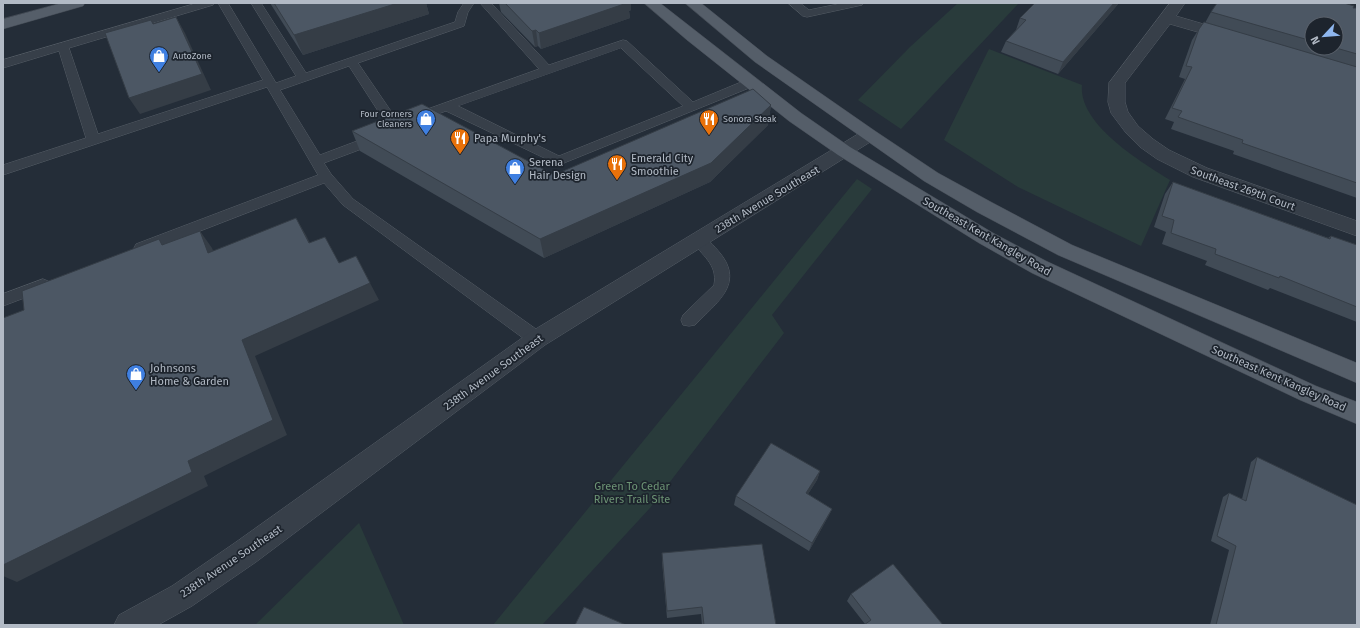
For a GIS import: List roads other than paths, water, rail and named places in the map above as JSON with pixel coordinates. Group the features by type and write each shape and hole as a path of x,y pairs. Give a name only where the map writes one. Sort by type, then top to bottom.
{"main road":[{"path":"3,24 78,3"},
{"name":"Southeast Kent Kangley Road","path":"651,3 750,83 844,151 931,205 1039,267 1308,393 1357,413"},
{"path":"692,3 761,59 931,177 1038,237 1357,373"}],"street":[{"name":"Southeast 269th Court","path":"1178,3 1117,83 1119,112 1136,134 1151,146 1182,166 1357,229"},
{"path":"1167,18 1243,41"},
{"name":"238th Avenue Southeast","path":"129,625 182,596 246,552 537,339 869,135"}],"lane":[{"path":"3,64 209,3"},
{"path":"223,3 326,177 348,202 537,339"},
{"path":"256,3 303,78"},
{"path":"3,170 93,140 272,85 303,78 460,24 463,12 469,3"},
{"path":"485,3 547,70"},
{"path":"792,3 807,14 858,3"},
{"path":"807,14 822,3"},
{"path":"317,161 380,137 394,124 623,43 692,107"},
{"path":"63,46 93,140"},
{"path":"351,61 394,124"},
{"path":"447,106 558,161 750,83"},
{"path":"128,253 326,177"},
{"path":"689,320 721,287 723,281 724,272 720,264 699,240"},
{"path":"3,300 57,280"}],"place":[{"name":"AutoZone","path":"159,73"},
{"name":"Four Corners Cleaners","path":"426,136"},
{"name":"Sonora Steak","path":"709,136"},
{"name":"Papa Murphy's","path":"460,155"},
{"name":"Emerald City Smoothie","path":"617,181"},
{"name":"Serena Hair Design","path":"515,185"},
{"name":"Johnsons Home & Garden","path":"136,391"}],"park label":[{"name":"Green To Cedar Rivers Trail Site","path":"632,492"}]}
